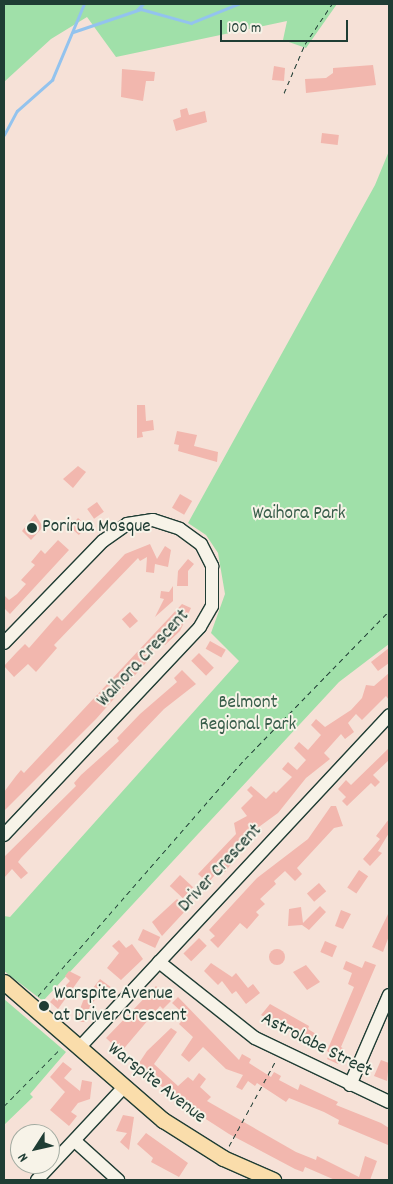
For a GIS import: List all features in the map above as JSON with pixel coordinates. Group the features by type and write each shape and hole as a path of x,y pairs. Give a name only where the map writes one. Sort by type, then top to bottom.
{"main road":[{"name":"Warspite Avenue","path":"4,982 163,1120 223,1158 273,1180"}],"street":[{"name":"Waihora Crescent","path":"4,643 103,541 128,524 153,520 173,526 195,538 211,562 214,598 204,623 4,835"},
{"name":"Driver Crescent","path":"74,1044 159,962 389,715"},
{"name":"Astrolabe Street","path":"159,962 232,1022 280,1053 389,1102"},
{"path":"350,1085 389,995"},
{"path":"37,1180 76,1142 124,1088"},
{"path":"76,1142 118,1180"}],"path":[{"path":"284,92 305,44 332,4"},
{"path":"31,1005 244,759 389,611"},
{"path":"4,1106 74,1044"},
{"path":"223,1158 280,1053"}],"green space":[{"path":"4,4 337,4 306,48 283,40 287,21 116,57 87,17 51,39 4,82"},
{"path":"389,151 389,644 339,682 43,1001 4,971 4,916 10,917 239,661 211,633 225,594 218,553 206,535 188,523 375,185"},
{"path":"4,999 66,1052 30,1094 33,1097 4,1125"}],"building":[{"path":"373,65 376,85 306,93 305,79 326,78 333,73 333,68"},
{"path":"274,66 285,68 284,81 272,80"},
{"path":"122,69 155,72 154,81 146,81 143,101 121,97"},
{"path":"187,108 189,115 205,111 207,122 176,131 173,120 181,117 180,110"},
{"path":"322,133 339,135 338,145 321,143"},
{"path":"137,405 145,405 146,421 153,420 154,430 142,432 143,437 137,438"},
{"path":"177,431 197,435 194,446 218,452 217,462 178,451 179,445 174,444"},
{"path":"78,466 86,472 73,488 63,479"},
{"path":"180,494 192,501 184,515 172,508"},
{"path":"97,502 104,512 94,519 87,509"},
{"name":"Porirua Mosque","path":"35,514 43,527 31,540 22,531"},
{"path":"78,518 87,526 79,535 70,527"},
{"path":"58,540 69,550 10,614 4,608 4,595 9,600 17,594 26,584 21,580 35,565 31,562 41,550 45,554"},
{"path":"150,544 157,559 165,546 171,550 168,567 155,564 154,573 146,572 147,557 140,561 138,558 54,645 57,648 36,672 28,664 14,677 4,666 25,644 29,648 57,616 62,621 125,554"},
{"path":"188,559 194,564 188,571 188,586 177,586 178,571"},
{"path":"173,586 173,601 155,617 164,599 160,598 161,591 169,592"},
{"path":"182,604 191,608 180,631 165,645 161,641 150,653 152,656 96,719 4,811 4,792 21,770 24,773"},
{"path":"130,612 138,621 130,628 122,619"},
{"path":"210,641 226,650 221,658 206,649"},
{"path":"389,648 389,663 378,671 371,662"},
{"path":"199,653 214,668 206,676 191,661"},
{"path":"182,670 196,684 164,709 21,858 18,862 28,873 21,879 12,869 4,878 4,857 76,786 74,783 81,775 119,741 117,738 140,714 177,682 174,678"},
{"path":"389,673 389,700 386,696 362,720 356,714 348,723 354,732 345,739 341,734 324,753 330,759 306,778 278,813 238,842 244,847 225,872 220,869 208,883 198,874 236,834 234,823 247,816 241,808 253,796 247,790 251,786 266,799 274,791 276,793 292,777 282,769 288,762 297,770 306,760 294,748 299,742 308,750 321,735 311,725 316,719 325,727 351,710 362,698 366,685 374,686"},
{"path":"389,748 389,760 373,775 380,782 375,787 371,783 347,806 342,801 346,797 338,789 346,780 351,785"},
{"path":"331,806 336,806 343,826 334,828 297,868 302,874 295,881 285,871 274,881 276,884 260,899 265,904 256,912 259,915 247,929 240,923 218,948 210,940 215,936 209,930 257,878 308,839"},
{"path":"389,819 389,833 378,851 382,853 370,866 363,859 380,839 376,836"},
{"path":"359,870 368,876 356,894 347,887"},
{"path":"180,875 193,887 183,898 170,886"},
{"path":"319,883 326,891 314,902 307,893"},
{"path":"177,899 188,908 162,936 152,922"},
{"path":"320,906 326,912 309,930 302,925 288,926 289,909 301,907 303,923"},
{"path":"341,910 351,914 343,929 335,926"},
{"path":"389,912 389,936 383,952 372,947"},
{"path":"143,929 160,937 155,948 138,940"},
{"path":"199,938 207,946 191,961 183,954"},
{"path":"119,940 126,948 132,944 143,959 121,980 107,968 119,953 112,946"},
{"path":"325,941 337,946 332,957 320,952"},
{"path":"277,949 283,951 285,957 283,963 277,965 271,963 269,957 271,951"},
{"path":"346,961 362,968 365,961 376,965 341,1047 344,1049 338,1064 327,1059 330,1053 327,1051 354,987 348,984 352,973 343,969"},
{"path":"211,963 232,977 236,973 248,988 253,984 260,993 246,1004 236,991 232,994 222,981 218,985 204,971"},
{"path":"306,965 320,982 307,990 293,972"},
{"path":"69,971 81,977 58,1009 50,1002 70,981 65,976"},
{"path":"100,979 112,988 101,992 90,1006 85,1022 75,1022 83,1001"},
{"path":"156,986 171,1001 163,1009 160,1006 121,1052 106,1038"},
{"path":"178,997 239,1060 242,1054 251,1059 249,1063 271,1077 274,1072 281,1076 279,1080 298,1090 300,1084 338,1102 336,1105 381,1123 389,1128 388,1145 338,1124 339,1120 324,1112 289,1098 286,1102 257,1083 255,1086 248,1081 242,1090 236,1087 243,1075 226,1069 203,1047 189,1062 181,1055 193,1037 179,1024 186,1016 172,1003"},
{"path":"270,1004 309,1026 308,1029 316,1034 311,1044 261,1015"},
{"path":"171,1028 177,1032 154,1064 178,1086 188,1077 193,1081 199,1073 206,1079 200,1087 211,1097 207,1101 296,1152 316,1160 317,1156 359,1177 365,1156 377,1161 370,1180 335,1180 305,1167 303,1172 295,1169 229,1134 181,1103 137,1066 147,1051"},
{"path":"381,1060 389,1063 387,1081 374,1076"},
{"path":"63,1062 72,1069 64,1078 80,1091 82,1080 92,1082 90,1099 78,1103 71,1112 77,1116 69,1126 50,1110 65,1092 50,1077"},
{"path":"123,1115 134,1117 129,1150 120,1142 127,1133 116,1131"},
{"path":"146,1133 188,1163 179,1177 151,1162 153,1158 137,1144"}],"waterway":[{"path":"4,135 17,111 52,80 84,4"},
{"path":"137,10 143,4"},
{"path":"73,32 141,9 191,23 238,4"}],"place":[{"name":"Porirua Mosque","path":"32,528"},
{"name":"Warspite Avenue at Driver Crescent","path":"44,1006"}],"park label":[{"name":"Waihora Park","path":"299,515"},
{"name":"Belmont Regional Park","path":"248,715"}]}
